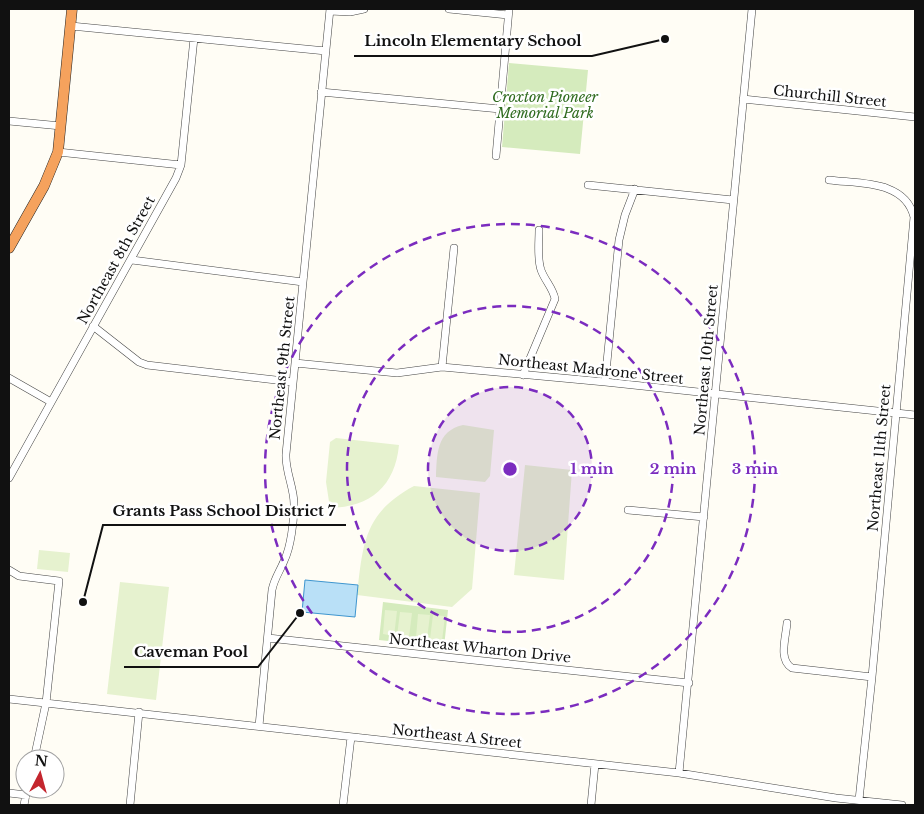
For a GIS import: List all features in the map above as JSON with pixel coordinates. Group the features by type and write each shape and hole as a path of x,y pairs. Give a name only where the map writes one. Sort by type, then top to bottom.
{"highway":[{"path":"9,248 44,186 58,152 72,9"}],"street":[{"path":"330,10 350,12 364,9"},
{"path":"450,9 508,12 496,156"},
{"name":"Northeast 10th Street","path":"679,773 752,9"},
{"name":"Northeast 9th Street","path":"259,726 272,590 289,548 294,510 293,495 285,464 330,10"},
{"path":"71,26 326,51"},
{"name":"Northeast 8th Street","path":"9,478 176,178 181,165 194,38"},
{"path":"321,92 500,109"},
{"name":"Churchill Street","path":"743,99 915,117"},
{"path":"9,121 61,126"},
{"path":"58,152 181,165"},
{"name":"Northeast 11th Street","path":"829,180 883,186 892,190 904,198 912,210 914,227 859,800"},
{"path":"588,185 733,200"},
{"path":"605,382 619,240 625,214 635,189"},
{"path":"523,375 555,299 553,291 541,271 538,258 539,230"},
{"path":"442,367 454,248"},
{"path":"132,260 303,282"},
{"path":"94,326 140,362 147,365 293,382"},
{"name":"Northeast Madrone Street","path":"295,363 387,373 442,367 605,382 915,415"},
{"path":"9,378 51,402"},
{"path":"628,510 704,517"},
{"path":"9,570 19,576 59,581 46,703 36,749"},
{"path":"787,623 784,659 786,665 792,668 872,677"},
{"name":"Northeast Wharton Drive","path":"268,638 689,683"},
{"name":"Northeast A Street","path":"9,699 679,773 835,802 859,800 902,805"},
{"path":"130,805 139,712"},
{"path":"344,805 351,737"},
{"path":"591,805 595,764"}],"green space":[{"name":"Croxton Pioneer Memorial Park","path":"509,63 588,70 580,154 502,147"},
{"path":"463,425 494,430 490,476 485,482 436,477 438,452 443,438 454,428"},
{"path":"336,438 399,445 397,459 392,472 378,492 358,504 330,508 326,482 330,442"},
{"path":"525,465 572,470 564,580 514,575"},
{"path":"414,486 480,493 472,589 452,607 357,595 361,560 369,531 385,507 397,496"},
{"path":"39,550 70,553 68,572 37,569"},
{"path":"120,582 169,587 156,700 107,694"},
{"path":"383,602 448,610 444,647 379,640"},
{"path":"385,610 397,611 394,636 383,634"},
{"path":"400,612 412,613 409,637 397,636"},
{"path":"418,614 430,615 427,639 416,638"},
{"path":"433,615 445,616 442,641 430,639"}],"water":[{"path":"305,580 358,585 355,617 302,612"}],"place":[{"name":"Lincoln Elementary School","path":"665,39"},
{"name":"Grants Pass School District 7","path":"83,602"},
{"name":"Caveman Pool","path":"300,613"}]}
